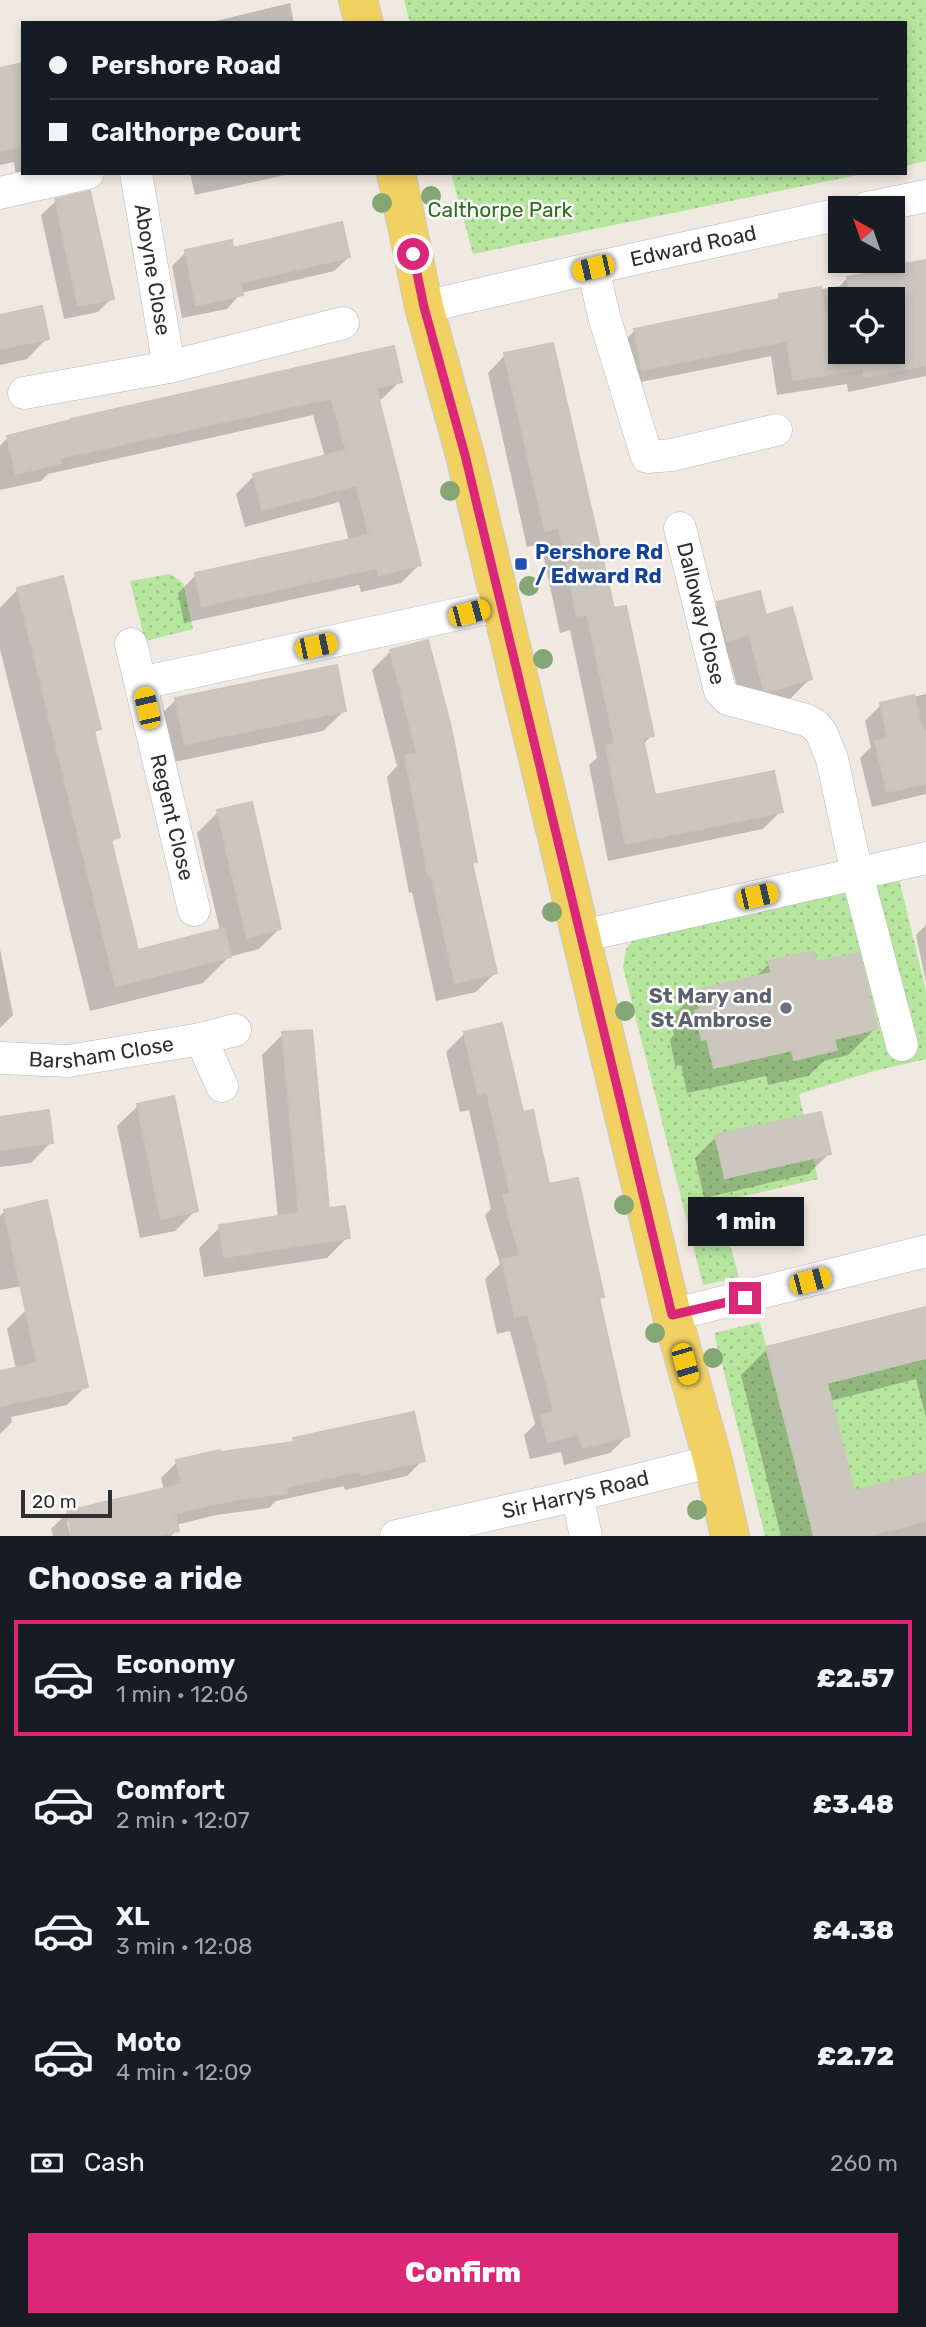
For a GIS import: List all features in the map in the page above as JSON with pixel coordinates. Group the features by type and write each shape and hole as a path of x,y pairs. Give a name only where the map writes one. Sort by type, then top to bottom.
{"main road":[{"path":"358,0 363,21"},
{"path":"396,175 424,307 465,455 672,1315 713,1461 730,1536"}],"street":[{"path":"0,193 79,175"},
{"name":"Aboyne Close","path":"136,175 169,367"},
{"path":"905,200 926,195"},
{"name":"Edward Road","path":"424,307 828,217"},
{"path":"593,268 604,316 647,457 672,455 776,430"},
{"path":"24,393 169,367 343,323"},
{"name":"Dalloway Close","path":"680,528 720,691 728,699 815,725 822,734 832,759 857,874"},
{"path":"141,683 500,605"},
{"name":"Regent Close","path":"131,643 194,910"},
{"path":"582,936 926,858"},
{"path":"857,874 902,1045"},
{"name":"Barsham Close","path":"0,1058 68,1061 201,1039 235,1030"},
{"name":"Barsham Close","path":"201,1039 222,1086"},
{"path":"672,1315 926,1251"},
{"name":"Sir Harrys Road","path":"396,1536 713,1461"},
{"path":"577,1495 586,1536"}],"green space":[{"path":"404,0 926,0 926,161 907,166 907,21 409,21"},
{"name":"Calthorpe Park","path":"452,175 857,175 473,254"},
{"path":"170,574 183,583 193,629 145,641 130,581"},
{"path":"899,879 926,991 926,1059 874,1071 799,1094 818,1179 718,1202 739,1277 703,1285 623,967 626,949 633,940"},
{"path":"760,1322 814,1536 765,1536 714,1333"},
{"path":"926,1358 926,1473 854,1491 827,1383"}],"building":[{"path":"21,63 21,146 0,151 0,68"},
{"path":"90,191 114,299 78,306 55,199"},
{"path":"342,222 350,257 240,283 243,295 196,305 185,250 232,240 233,248"},
{"path":"926,260 926,365 864,377 863,369 793,380 787,341 642,370 634,329 780,299 779,294 821,287 828,332 828,364 905,364 905,287 849,287 847,277 870,273 905,273 905,264"},
{"path":"42,306 49,339 0,349 0,315"},
{"path":"553,343 614,608 626,606 654,736 643,738 655,795 774,771 783,812 626,844 606,746 615,744 587,614 577,616 559,528 545,531 504,353"},
{"path":"394,346 402,382 376,388 421,565 379,575 377,568 202,606 195,573 369,535 357,485 262,510 253,474 346,450 331,398 60,458 61,463 16,474 7,436"},
{"path":"63,576 101,729 94,731 120,837 111,840 138,950 224,928 231,957 116,986 17,588"},
{"path":"760,591 766,615 792,607 812,679 770,691 764,690 749,634 727,641 717,602"},
{"path":"428,640 451,727 477,862 472,863 497,973 455,983 431,874 428,875 405,756 417,754 390,650"},
{"path":"337,665 346,711 185,744 175,698"},
{"path":"914,695 923,732 926,731 926,783 887,792 875,741 888,738 880,703"},
{"path":"252,802 281,929 247,938 217,810"},
{"name":"St Mary and St Ambrose","path":"814,951 816,962 859,953 877,1029 834,1039 837,1050 794,1060 792,1050 714,1068 707,1039 702,1040 695,1011 700,1010 696,990 771,973 769,961"},
{"path":"502,1023 523,1112 533,1110 549,1184 578,1178 604,1297 599,1298 630,1436 583,1448 579,1434 548,1442 541,1415 554,1412 528,1314 515,1317 502,1260 520,1256 503,1195 510,1193 487,1092 478,1094 464,1032"},
{"path":"312,1030 329,1208 345,1206 350,1238 224,1257 219,1225 299,1213 282,1032"},
{"path":"174,1096 198,1211 161,1219 137,1104"},
{"path":"49,1110 53,1143 0,1150 0,1117"},
{"path":"821,1112 831,1154 725,1178 715,1135"},
{"path":"47,1200 88,1387 0,1406 0,1371 37,1363 4,1210"},
{"path":"926,1307 926,1358 827,1383 854,1491 926,1473 926,1521 866,1536 814,1536 766,1347"},
{"path":"414,1412 425,1461 361,1475 360,1471 286,1487 287,1493 234,1500 175,1513 179,1531 157,1536 72,1536 67,1511 182,1484 176,1460 220,1450 294,1442 293,1438"}],"place":[{"name":"Pershore Rd / Edward Rd","path":"521,564"},
{"name":"St Mary and St Ambrose","path":"786,1008"}],"route":[{"path":"413,254 424,307 465,455 672,1315 745,1298"}]}
